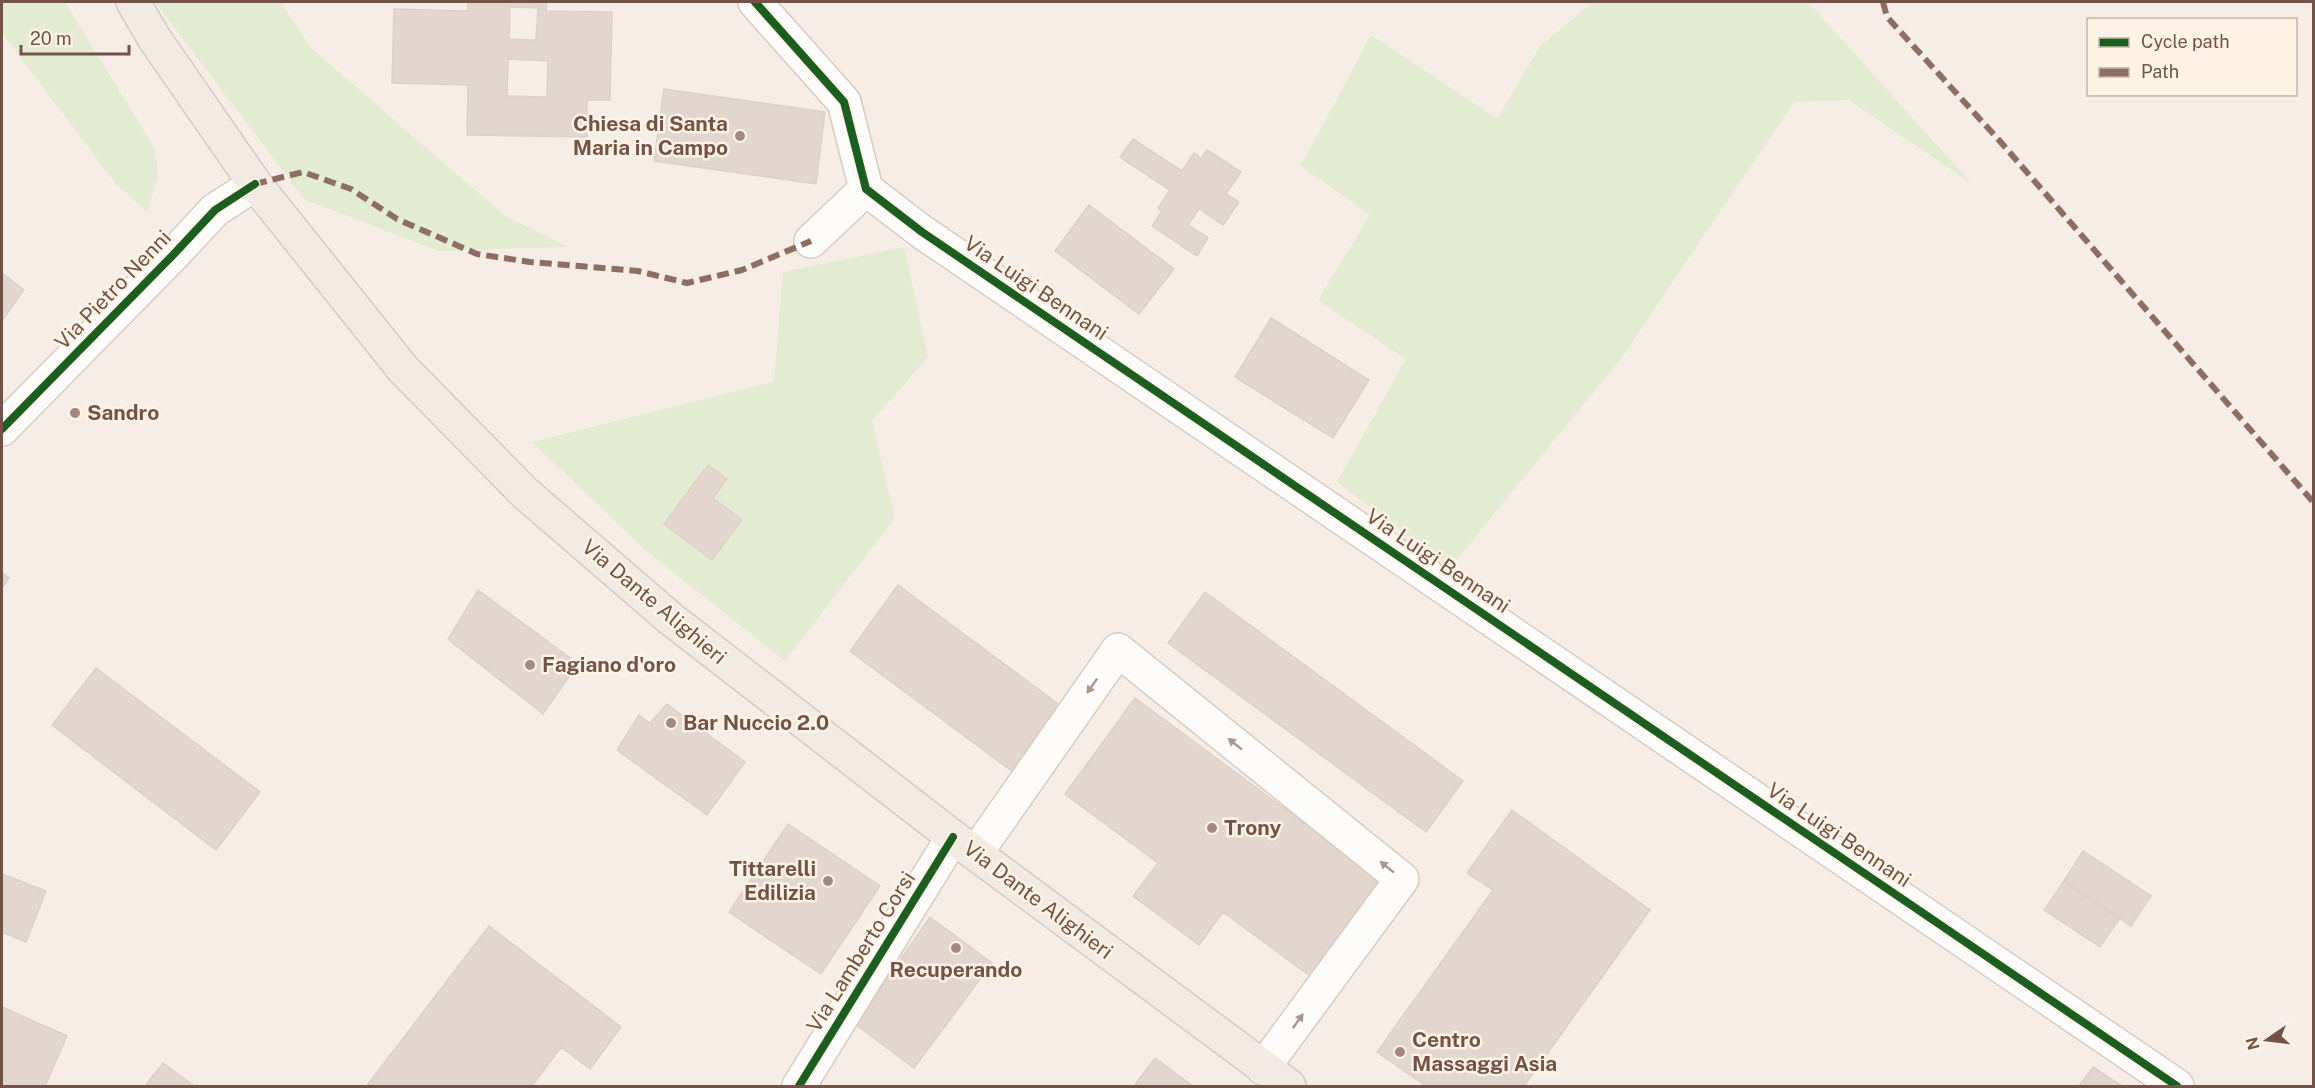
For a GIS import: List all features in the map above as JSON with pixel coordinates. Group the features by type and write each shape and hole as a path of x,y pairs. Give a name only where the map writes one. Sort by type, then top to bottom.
{"main road":[{"name":"Via Dante Alighieri","path":"133,2 154,38 255,184 403,369 525,493 671,619 964,845 1276,1077"}],"street":[{"path":"755,2 844,102 866,189 811,241"},
{"name":"Via Pietro Nenni","path":"2,429 215,210 255,184"},
{"name":"Via Luigi Bennani","path":"866,189 922,232 2177,1086"},
{"name":"Via Lamberto Corsi","path":"799,1086 964,845 1118,650 1402,879 1276,1077"}],"green space":[{"path":"2,2 65,2 155,149 158,176 147,212 116,184 2,33"},
{"path":"155,2 281,2 311,48 505,216 568,247 439,251 305,200"},
{"path":"1593,2 1808,2 1972,184 1849,100 1794,102 1623,356 1450,568 1337,482 1406,359 1318,300 1370,215 1301,166 1371,35 1497,119 1540,46"},
{"path":"904,247 928,357 872,421 895,518 785,661 644,549 532,442 774,382 783,272"}],"building":[{"path":"468,2 547,2 546,11 612,12 610,100 587,100 587,137 467,135 468,85 392,83 394,9 468,11","holes":["510,7 538,8 536,40 509,39","508,59 548,61 547,97 507,96"]},
{"name":"Chiesa di Santa Maria in Campo","path":"664,89 825,112 816,184 654,161"},
{"path":"1133,139 1182,171 1194,153 1201,158 1207,150 1241,172 1226,194 1239,202 1223,225 1199,209 1188,225 1208,238 1197,256 1152,226 1162,211 1158,208 1170,190 1120,157"},
{"path":"1089,205 1174,269 1139,314 1055,251"},
{"path":"2,273 24,290 2,321"},
{"path":"1271,318 1369,380 1333,438 1235,377"},
{"path":"708,465 727,479 713,498 742,520 712,560 664,524"},
{"path":"2,572 9,578 2,588"},
{"path":"898,585 1062,707 1013,772 850,651"},
{"path":"478,590 578,664 543,714 448,639"},
{"path":"1205,592 1463,781 1426,832 1168,643"},
{"path":"96,668 260,792 216,850 52,725"},
{"name":"Trony","path":"1135,698 1381,880 1310,976 1223,912 1199,945 1133,896 1158,863 1065,794"},
{"path":"667,704 745,762 707,815 617,750 639,715 650,723"},
{"path":"1512,810 1650,910 1524,1086 1426,1086 1377,1052 1493,890 1467,873"},
{"path":"788,824 880,886 821,974 729,912"},
{"path":"2083,851 2151,896 2131,926 2064,881"},
{"path":"2,874 46,891 26,942 2,932"},
{"path":"2064,881 2120,918 2100,947 2044,910"},
{"path":"930,917 992,963 914,1068 855,1024"},
{"path":"489,926 621,1027 590,1069 561,1047 532,1086 371,1086 368,1084"},
{"path":"2,1007 67,1036 45,1086 2,1086"},
{"path":"1155,1058 1193,1086 1134,1086"},
{"path":"163,1063 194,1086 145,1086"},
{"path":"2093,1067 2122,1086 2079,1086"}],"marked path":[{"path":"1883,2 1887,17 1998,139 2314,503"},
{"path":"255,184 303,172 351,189 397,219 477,254 530,262 638,271 687,283 742,270 811,241"}],"cycle path":[{"path":"755,2 844,102 866,189 922,232 2177,1086"},
{"path":"2,429 215,210 255,184"},
{"path":"799,1086 953,837"}],"place":[{"name":"Chiesa di Santa Maria in Campo","path":"740,136"},
{"name":"Sandro","path":"75,413"},
{"name":"Fagiano d'oro","path":"530,665"},
{"name":"Bar Nuccio 2.0","path":"671,723"},
{"name":"Trony","path":"1212,828"},
{"name":"Tittarelli Edilizia","path":"828,881"},
{"name":"Recuperando","path":"956,948"},
{"name":"Centro Massaggi Asia","path":"1400,1052"}]}
